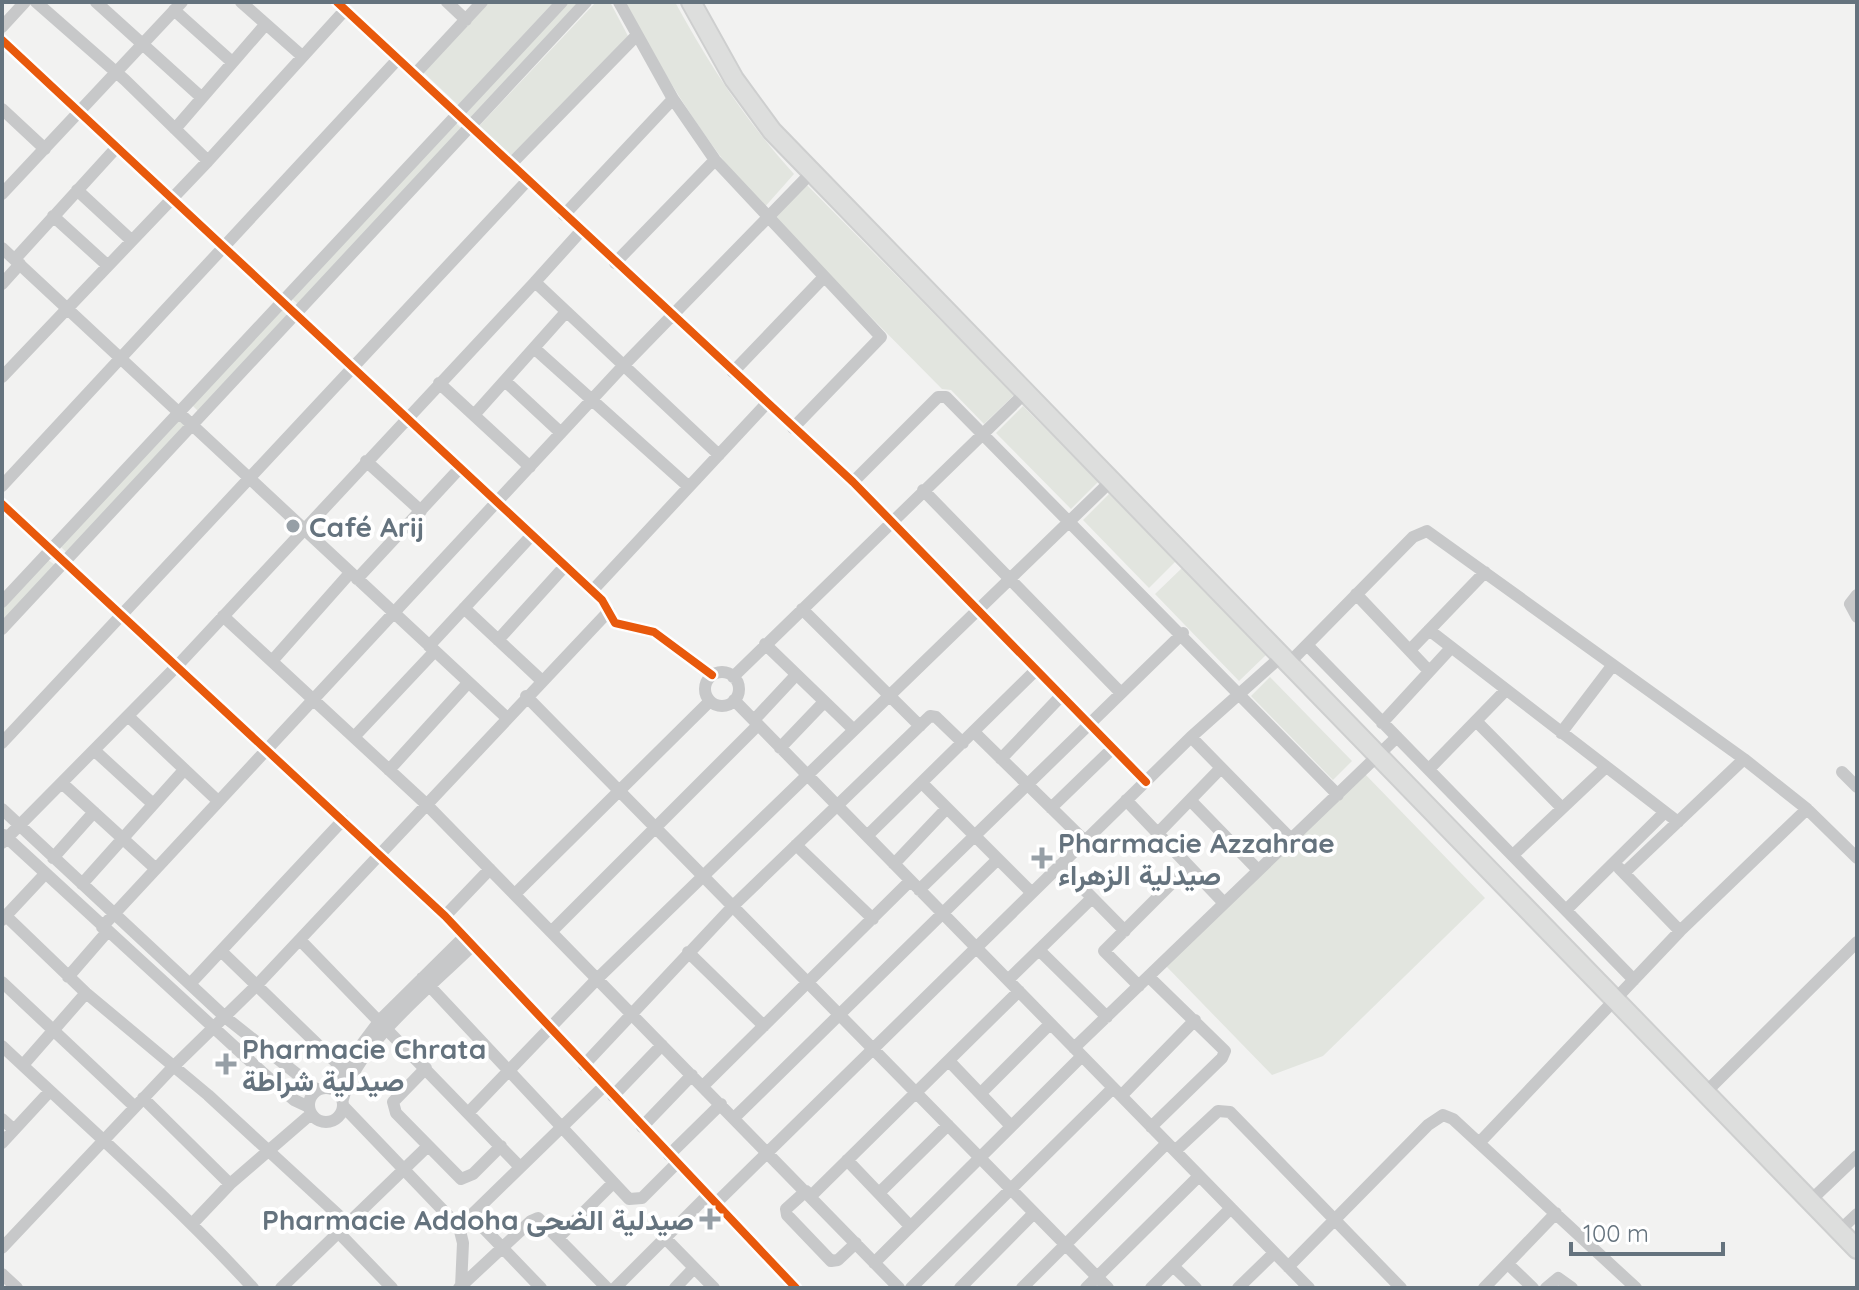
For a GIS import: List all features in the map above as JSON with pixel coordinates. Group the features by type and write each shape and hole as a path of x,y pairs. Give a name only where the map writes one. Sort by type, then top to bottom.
{"main road":[{"path":"691,2 745,95 772,131 1857,1249"}],"street":[{"path":"2,27 25,2"},
{"path":"36,2 208,161"},
{"path":"96,2 201,97"},
{"path":"241,2 302,56"},
{"path":"447,2 466,20"},
{"path":"415,74 482,2"},
{"path":"2,602 562,2"},
{"path":"2,629 586,2"},
{"path":"619,2 673,99 715,160 881,337 793,428"},
{"path":"2,194 179,4 232,62"},
{"path":"2,377 208,161 302,56 341,6 853,482 1146,782"},
{"path":"175,129 265,25"},
{"path":"511,164 637,35"},
{"path":"2,40 592,591 619,626 654,632 712,675"},
{"path":"2,486 398,59"},
{"path":"564,215 673,99"},
{"path":"2,109 45,149"},
{"path":"2,284 53,216 117,147"},
{"path":"615,263 715,160"},
{"path":"68,977 114,914 218,801 623,366 812,172"},
{"path":"2,743 528,180"},
{"path":"77,190 131,240"},
{"path":"53,216 107,265"},
{"path":"384,1024 352,1076 334,1121 326,1123 283,1091 4,838 21,828 129,717 581,231"},
{"path":"2,248 193,422 506,717"},
{"path":"733,372 824,277"},
{"path":"535,282 719,455"},
{"path":"474,415 566,312"},
{"path":"534,348 689,487"},
{"path":"505,381 561,433"},
{"path":"439,383 530,467"},
{"path":"733,677 1026,392"},
{"path":"853,482 941,396 949,399 1183,633 1338,795"},
{"path":"592,591 767,403"},
{"path":"366,461 421,511"},
{"path":"272,661 460,468"},
{"path":"469,1112 597,979 1008,577 1112,480"},
{"path":"923,490 1119,691"},
{"path":"2,504 268,748 445,916 793,1287"},
{"path":"615,1288 665,1238 767,1152 1191,737 1241,694 1287,659 1309,647 1356,594 1422,531 1485,572 1744,759 1807,809 1857,858"},
{"path":"354,737 464,608 532,535"},
{"path":"498,640 565,566"},
{"path":"1410,650 1485,572"},
{"path":"1356,594 1429,671"},
{"path":"1857,595 1850,604 1857,617"},
{"path":"464,608 541,680"},
{"path":"802,609 920,726"},
{"path":"2,1248 139,1102 216,1028 300,940 506,717 609,611"},
{"path":"223,616 426,804 901,1288 1012,1191 1195,1020"},
{"path":"1429,630 1678,822"},
{"path":"703,1086 873,919 974,835 1119,691 1183,633"},
{"path":"765,644 853,729"},
{"path":"1309,647 1634,980"},
{"path":"1382,723 1450,649"},
{"path":"1561,733 1612,666"},
{"path":"867,836 1036,670"},
{"path":"724,672 733,677 738,691 734,700 720,705 710,701 705,687 712,675 724,672"},
{"path":"551,932 756,723 796,675"},
{"path":"389,770 468,683"},
{"path":"1429,769 1505,691"},
{"path":"1001,759 1062,695"},
{"path":"526,696 657,825 1108,1288"},
{"path":"734,700 1305,1287"},
{"path":"515,894 710,701"},
{"path":"780,748 824,702"},
{"path":"584,1065 734,905 920,726 934,715 963,743"},
{"path":"129,717 218,801"},
{"path":"1476,721 1562,808"},
{"path":"974,732 1085,841"},
{"path":"1191,737 1290,838"},
{"path":"874,1263 1011,1126 1107,1017 1397,737"},
{"path":"1051,808 1113,748"},
{"path":"95,751 153,804"},
{"path":"1624,873 1744,759"},
{"path":"1513,855 1606,767"},
{"path":"1158,833 1221,768"},
{"path":"82,884 184,770"},
{"path":"1842,772 1857,787"},
{"path":"922,783 1032,893"},
{"path":"63,784 156,869"},
{"path":"1126,800 1224,903"},
{"path":"1190,800 1258,870"},
{"path":"894,864 947,808"},
{"path":"2,809 225,1017 343,1103 459,1227 463,1243 460,1287"},
{"path":"1479,1143 1680,931 1807,809"},
{"path":"53,858 94,812"},
{"path":"1566,910 1665,812"},
{"path":"190,984 343,820"},
{"path":"796,845 873,919"},
{"path":"734,1118 998,859"},
{"path":"1614,863 1680,931"},
{"path":"1060,865 1125,931"},
{"path":"1151,1127 1224,1055 1223,1047 1195,1020 1104,951 1189,866"},
{"path":"445,916 490,869"},
{"path":"45,874 4,918 268,1150 344,1229 392,1288"},
{"path":"1008,980 1092,898"},
{"path":"300,940 520,1167"},
{"path":"193,1223 310,1110 341,1068 468,941"},
{"path":"1705,1093 1857,942"},
{"path":"1039,950 1107,1017"},
{"path":"221,951 352,1076"},
{"path":"688,952 764,1026"},
{"path":"2,982 230,1184"},
{"path":"426,982 629,1199 637,1201 721,1104"},
{"path":"856,1243 838,1260 831,1261 787,1215 786,1209 847,1160 1019,991"},
{"path":"23,1065 86,993"},
{"path":"981,1093 1050,1024"},
{"path":"459,1227 562,1126 662,1045"},
{"path":"2,1046 193,1223 253,1288"},
{"path":"949,1061 1011,1126"},
{"path":"426,1068 392,1105 428,1146 461,1179 473,1174 501,1146"},
{"path":"642,1127 692,1075"},
{"path":"2,1143 50,1091"},
{"path":"1022,1288 1065,1244 1171,1147 1218,1111 1226,1110 1401,1288"},
{"path":"1288,1267 1438,1116 1453,1119 1636,1288"},
{"path":"2,1119 14,1130"},
{"path":"879,1193 948,1125"},
{"path":"281,1288 428,1146"},
{"path":"1810,1201 1857,1156"},
{"path":"847,1160 910,1226"},
{"path":"1086,1288 1199,1176"},
{"path":"559,1237 613,1183"},
{"path":"1151,1288 1231,1208"},
{"path":"964,1287 1034,1213"},
{"path":"1484,1288 1556,1213"},
{"path":"1839,1231 1857,1214"},
{"path":"471,1215 541,1288"},
{"path":"460,1287 534,1219 541,1220 559,1237 607,1288"},
{"path":"665,1238 714,1288"},
{"path":"1238,1288 1274,1253"},
{"path":"1508,1264 1533,1288"},
{"path":"1173,1266 1196,1288"},
{"path":"675,1288 694,1268"},
{"path":"2,1274 17,1288"},
{"path":"1546,1288 1558,1278 1572,1288"}],"shaded area":[{"path":"487,2 556,2 459,106 422,71"},
{"path":"565,2 579,2 472,119 464,112"},
{"path":"596,2 610,2 628,36 513,158 479,126"},
{"path":"624,2 675,2 729,92 794,174 763,209 688,110"},
{"path":"455,122 462,129 298,304 291,298"},
{"path":"806,184 1014,395 984,424 951,390 942,389 772,217"},
{"path":"280,308 287,315 198,411 191,404"},
{"path":"1023,406 1098,482 1071,509 996,433"},
{"path":"181,415 188,423 67,553 59,545"},
{"path":"1109,494 1176,561 1149,588 1083,520"},
{"path":"47,559 55,565 2,623 2,608"},
{"path":"1182,568 1266,655 1239,681 1155,594"},
{"path":"1270,677 1352,761 1333,780 1251,696"},
{"path":"1364,773 1485,898 1323,1056 1272,1075 1166,966"}],"cycle path":[{"path":"337,2 853,482 1146,782"},
{"path":"2,40 602,600 615,623 654,632 712,675"},
{"path":"2,504 445,916 796,1288"}],"place":[{"name":"Café Arij","path":"293,526"},
{"name":"Pharmacie Azzahrae صيدلية الزهراء","path":"1042,858"},
{"name":"Pharmacie Chrata صيدلية شراطة","path":"226,1064"},
{"name":"Pharmacie Addoha صيدلية الضحى","path":"710,1219"}]}
